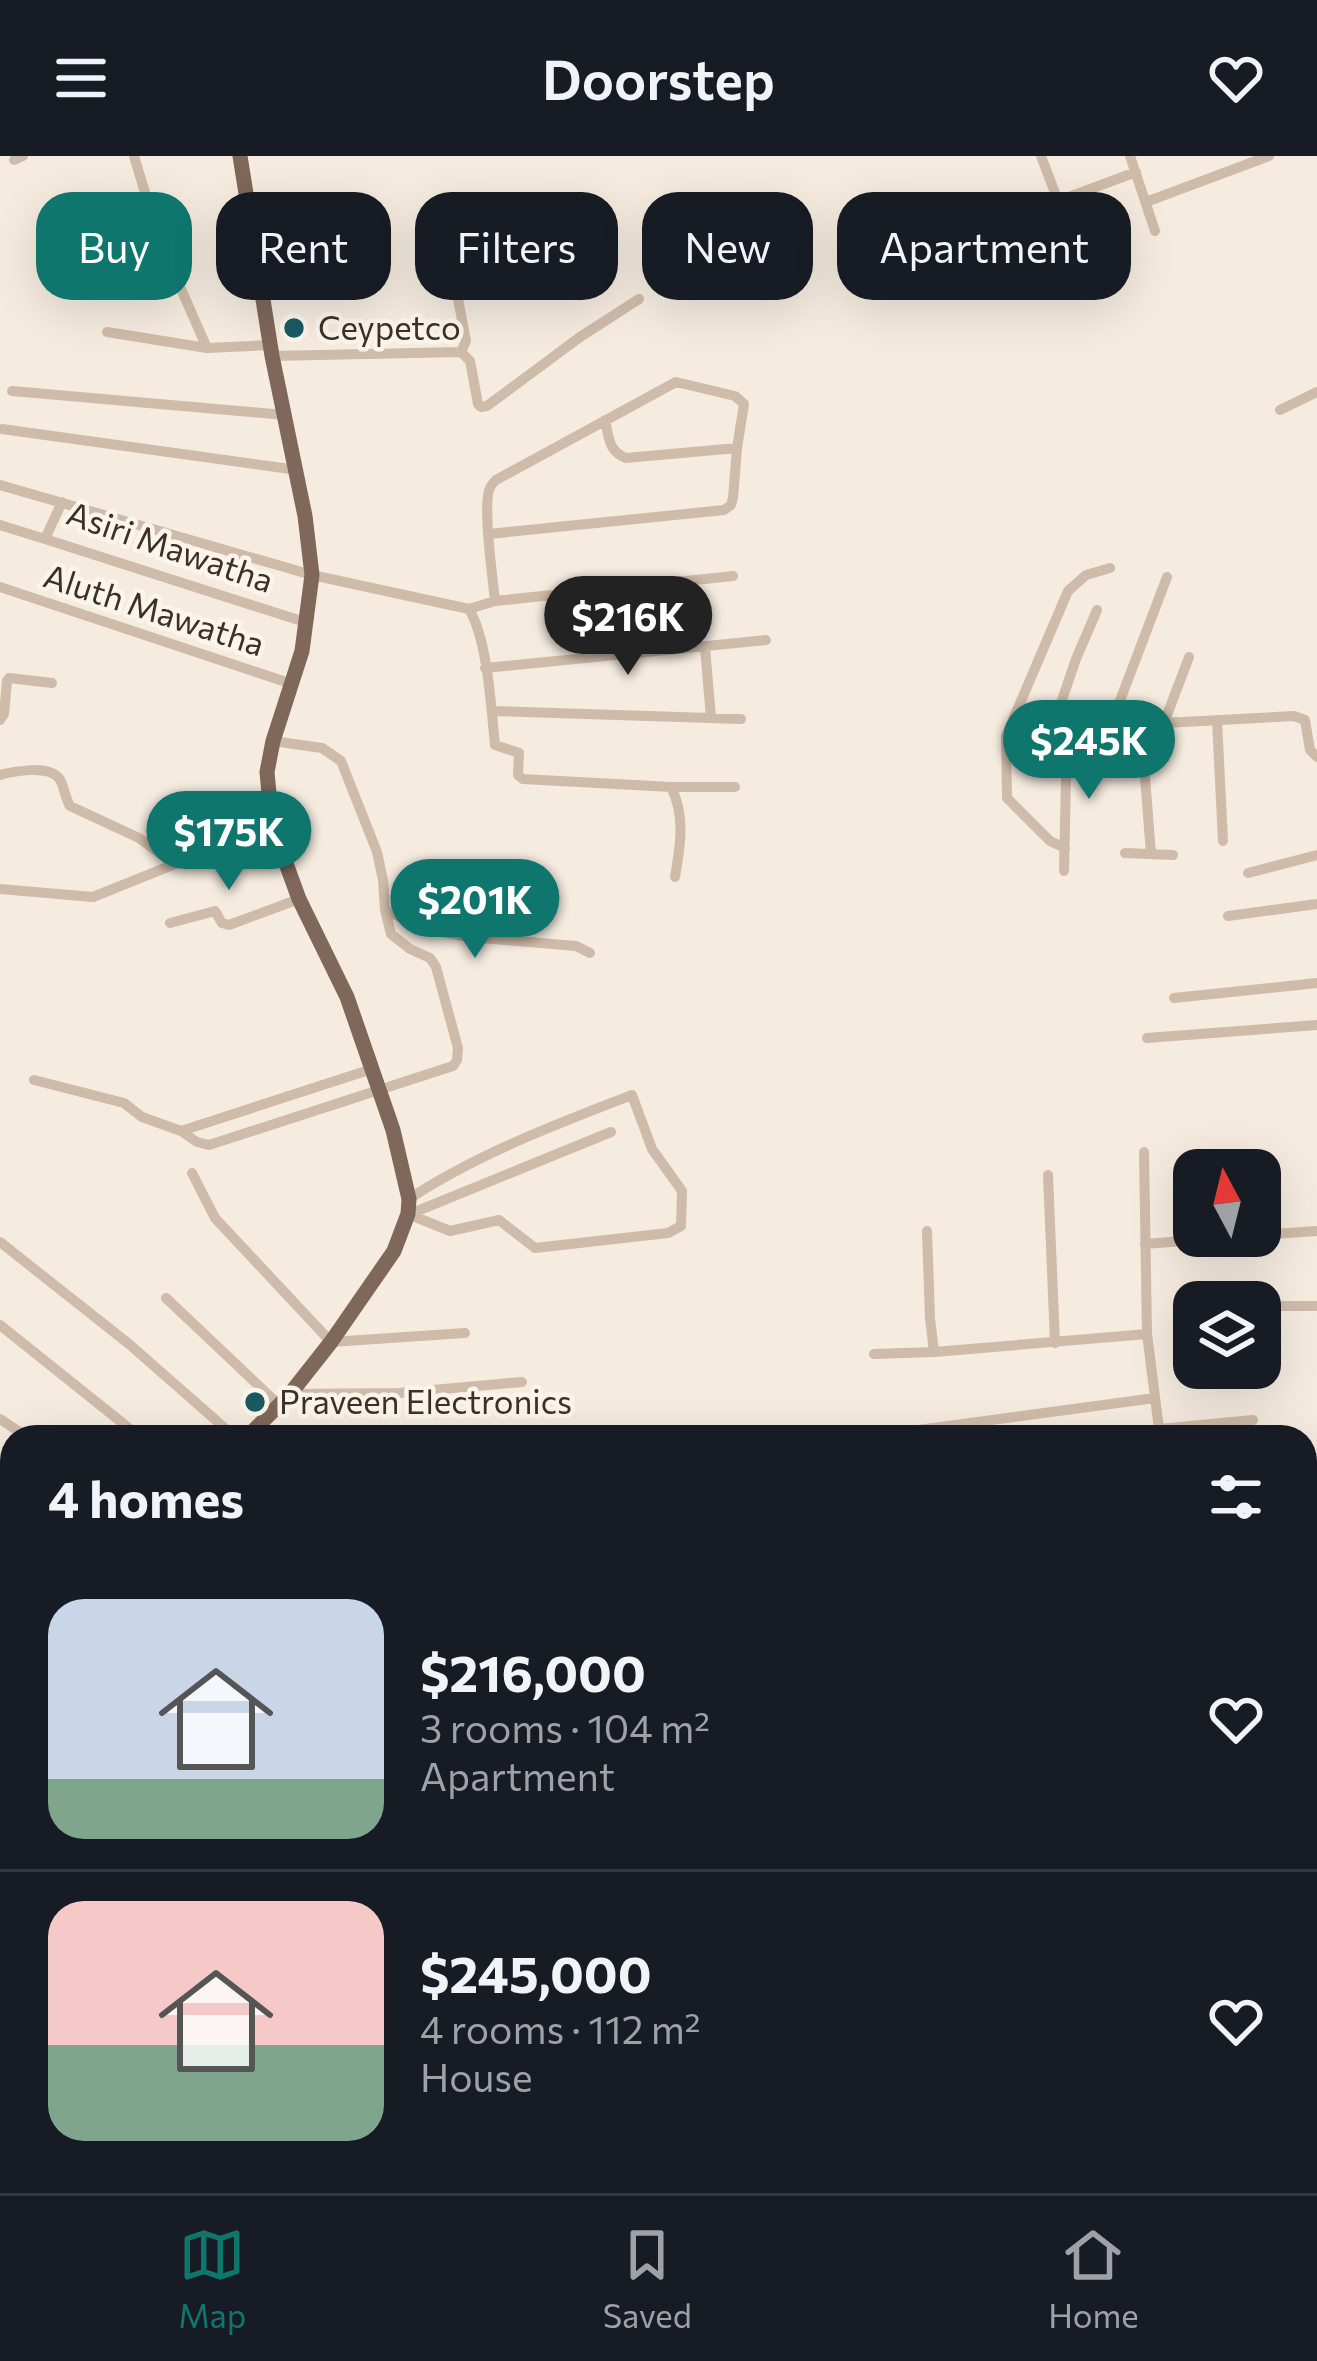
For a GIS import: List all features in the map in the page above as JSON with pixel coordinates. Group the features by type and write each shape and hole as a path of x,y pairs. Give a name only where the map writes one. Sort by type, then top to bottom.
{"main road":[{"path":"240,156 312,574 302,651 267,772 272,825 299,899 347,997 393,1130 409,1209 394,1251 331,1342 259,1425"}],"street":[{"path":"134,156 144,192"},
{"path":"1041,156 1055,192"},
{"path":"1130,156 1155,231"},
{"path":"1146,202 1269,156"},
{"path":"1082,192 1136,172"},
{"path":"107,332 206,348 461,352 470,361 481,407 640,299"},
{"path":"186,300 206,348"},
{"path":"458,300 466,341 461,352"},
{"path":"489,534 724,510 733,498 744,404 741,399 685,382 668,385 496,480 487,498 489,534 495,601"},
{"path":"12,391 285,415"},
{"path":"1280,410 1317,392"},
{"path":"605,420 611,448 626,458 736,448"},
{"path":"2,429 297,470"},
{"path":"0,484 312,574 469,609 495,601 733,576"},
{"name":"Asiri Mawatha","path":"62,502 45,538 308,622"},
{"path":"0,525 45,538"},
{"path":"1065,848 1050,841 1006,798 1006,736 1068,591 1086,574 1111,568"},
{"path":"1110,727 1167,578"},
{"name":"Aluth Mawatha","path":"0,587 292,684"},
{"path":"469,609 476,622 494,711 495,746 519,753 518,775 523,779 735,787"},
{"path":"1052,732 1097,610"},
{"path":"484,668 766,640"},
{"path":"705,647 711,718"},
{"path":"1164,723 1189,657"},
{"path":"0,721 10,678 52,683"},
{"path":"494,711 741,719"},
{"path":"1006,736 1142,724 1300,718 1308,726 1310,750 1317,757"},
{"path":"1216,720 1222,841"},
{"path":"1142,724 1151,854"},
{"path":"1064,871 1067,731"},
{"path":"34,1080 124,1103 142,1117 202,1144 218,1143 448,1070 457,1060 458,1048 434,962 391,934 376,853 341,761 322,748 273,741"},
{"path":"0,775 18,770 54,774 70,806 139,838 173,863"},
{"path":"671,787 681,823 675,877"},
{"path":"0,889 93,898 272,825"},
{"path":"1125,853 1173,855"},
{"path":"1248,873 1317,855"},
{"path":"170,923 215,911 229,925 299,899"},
{"path":"1228,916 1317,904"},
{"path":"385,910 426,929 469,937 547,941 590,953"},
{"path":"1174,998 1317,983"},
{"path":"1147,1038 1317,1025"},
{"path":"181,1131 372,1069"},
{"path":"632,1095 652,1149 682,1191 681,1226 668,1233 536,1248 499,1220 450,1231 409,1209 438,1180 632,1095"},
{"path":"409,1209 611,1132"},
{"path":"1144,1152 1147,1334 1158,1425"},
{"path":"192,1173 215,1218 331,1342 465,1333"},
{"path":"1048,1175 1055,1342"},
{"path":"927,1231 934,1352"},
{"path":"1281,1234 1317,1231"},
{"path":"0,1242 221,1425"},
{"path":"1145,1244 1173,1242"},
{"path":"166,1298 285,1400 522,1382"},
{"path":"1281,1306 1317,1306"},
{"path":"0,1325 125,1425"},
{"path":"874,1354 1147,1334"},
{"path":"957,1425 1155,1399"},
{"path":"1217,1425 1253,1420"}],"place":[{"name":"Ceypetco","path":"294,328"},
{"name":"Praveen Electronics","path":"255,1402"}]}
